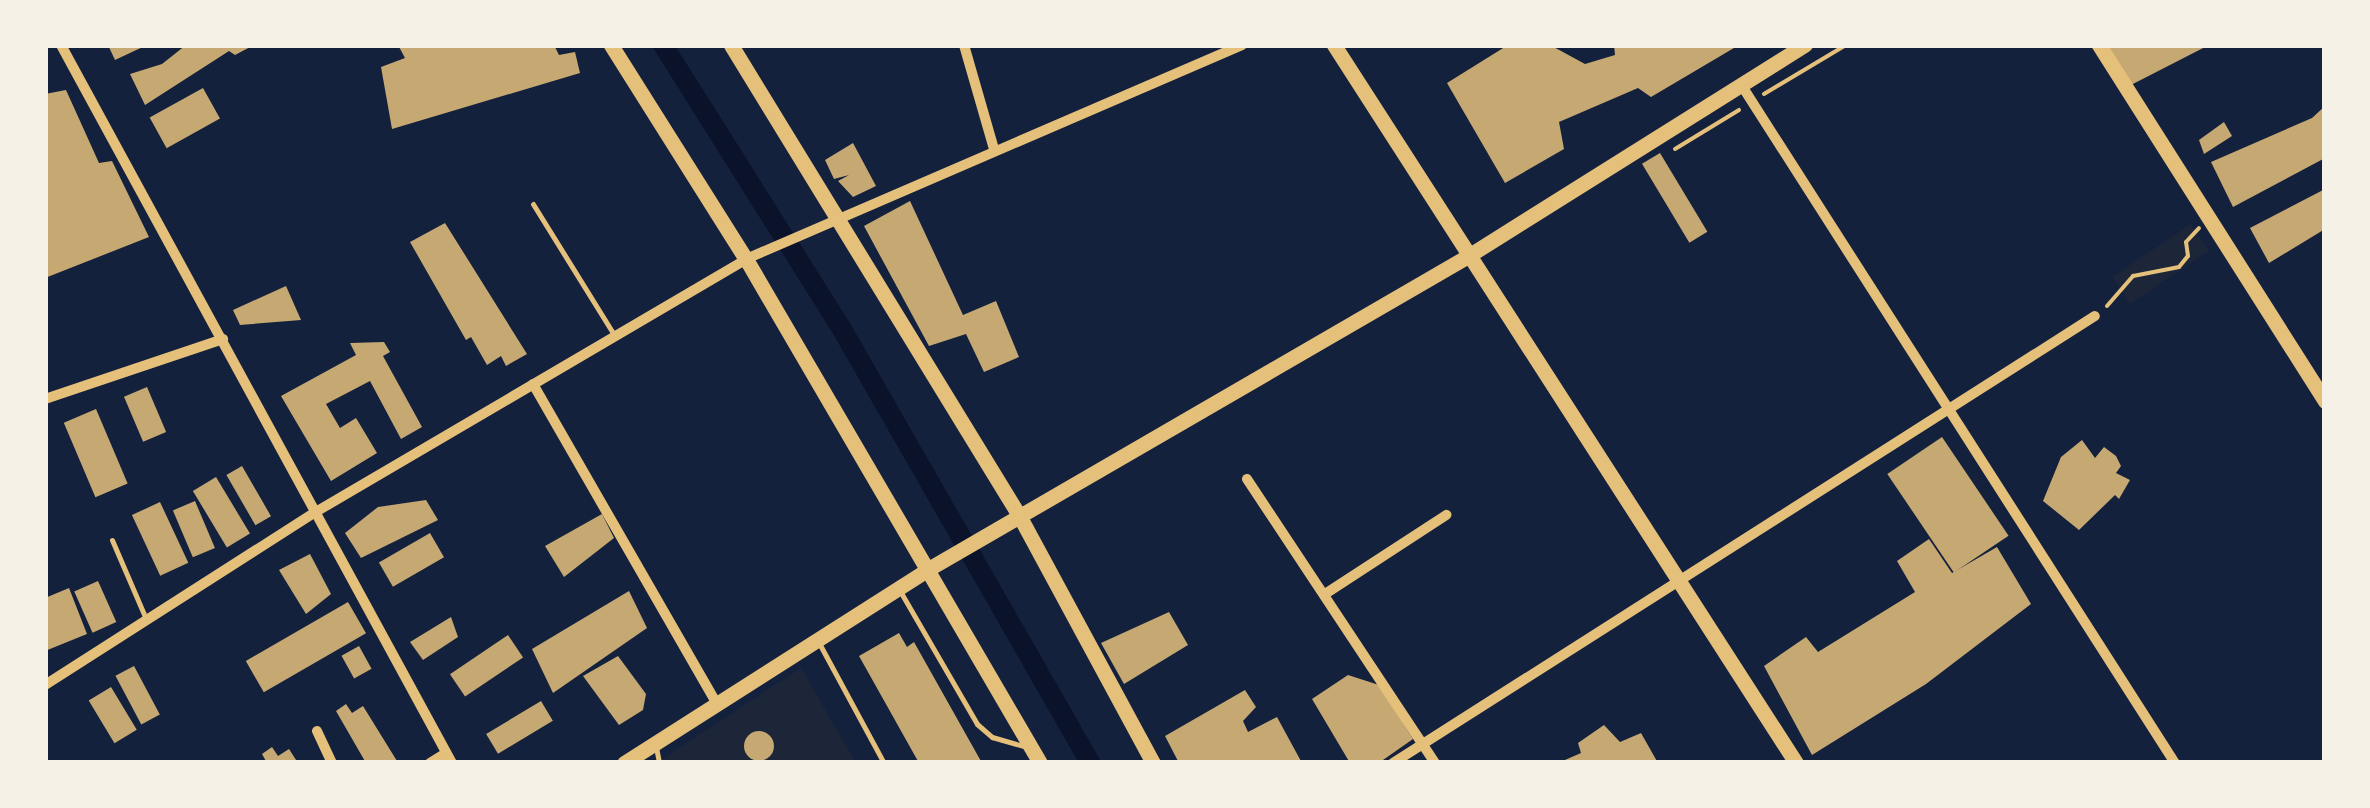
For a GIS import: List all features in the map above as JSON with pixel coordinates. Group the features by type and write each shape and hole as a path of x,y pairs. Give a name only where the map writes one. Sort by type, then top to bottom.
{"main road":[{"path":"611,45 746,258 930,568 1036,756"},
{"path":"731,45 1020,517 1153,763"},
{"path":"1334,45 1796,763"},
{"path":"624,763 716,700 930,568 1468,256 1805,45"},
{"path":"2099,45 2205,221 2325,401"}],"street":[{"path":"60,45 319,510 449,758 430,763"},
{"path":"964,45 994,148"},
{"path":"45,685 319,510 746,258 994,148 1242,45"},
{"path":"1742,86 1944,410 2175,763"},
{"path":"1393,763 2095,316"},
{"path":"45,399 223,339"},
{"path":"533,384 716,700"},
{"path":"1247,479 1434,763"},
{"path":"1325,594 1446,515"},
{"path":"317,731 332,763"}],"lane":[{"path":"533,204 615,336"},
{"path":"112,540 147,621"},
{"path":"898,588 977,724 992,737 1036,756"},
{"path":"820,636 824,662 884,763"},
{"path":"654,742 659,763"}],"path":[{"path":"2095,316 2133,276 2179,267 2188,256 2186,242 2205,221"}],"shaded area":[{"path":"2191,224 2209,251 2130,304 2112,277"},
{"path":"801,668 856,763 656,763"}],"building":[{"path":"108,45 147,45 115,60"},
{"path":"186,45 254,45 235,55 229,51 145,105 130,74 162,64"},
{"path":"398,45 554,45 559,55 575,52 580,73 392,129 381,67 405,58"},
{"path":"1508,45 1550,45 1585,64 1615,55 1614,45 1739,45 1651,97 1638,88 1559,122 1564,149 1505,183 1447,83"},
{"path":"2106,45 2209,45 2129,86"},
{"path":"203,88 220,119 167,148 150,118"},
{"path":"66,90 99,163 112,161 149,237 45,278 45,94"},
{"path":"2325,106 2325,158 2233,207 2211,162 2312,118"},
{"path":"2224,122 2232,136 2204,154 2199,140"},
{"path":"853,143 876,186 853,197 838,181 849,175 834,179 825,160"},
{"path":"1660,153 1707,232 1689,243 1642,164"},
{"path":"2325,189 2325,229 2269,263 2250,228"},
{"path":"910,201 963,315 996,301 1019,357 984,372 966,334 929,346 864,226"},
{"path":"445,223 527,354 506,366 501,356 487,365 471,337 466,340 410,242"},
{"path":"286,286 301,320 240,325 233,310"},
{"path":"384,342 390,352 383,356 422,427 401,439 370,381 326,404 340,428 356,418 377,453 331,481 281,396 356,355 350,343"},
{"path":"147,387 166,432 143,442 124,397"},
{"path":"96,409 128,484 95,497 64,423"},
{"path":"1942,437 2009,536 1954,573 1887,474"},
{"path":"2082,440 2095,458 2104,447 2116,456 2121,466 2116,473 2130,480 2119,499 2115,495 2079,530 2043,501 2061,457"},
{"path":"242,466 271,516 255,525 226,475"},
{"path":"216,477 250,534 227,547 193,491"},
{"path":"426,500 438,520 361,558 345,533 378,507"},
{"path":"195,501 215,548 193,557 173,510"},
{"path":"160,502 188,563 160,576 132,515"},
{"path":"602,514 614,538 564,577 545,546"},
{"path":"430,533 444,557 393,587 379,562"},
{"path":"1929,539 1952,573 1997,547 2031,604 1926,684 1812,755 1764,666 1806,637 1818,652 1915,592 1897,561"},
{"path":"310,554 331,594 306,614 279,570"},
{"path":"98,581 116,622 93,633 74,592"},
{"path":"69,588 87,634 45,651 45,598"},
{"path":"629,591 647,628 553,693 532,649"},
{"path":"348,602 366,633 264,692 246,661"},
{"path":"1169,612 1188,645 1124,684 1101,643"},
{"path":"451,617 458,637 423,660 410,642"},
{"path":"899,633 907,647 914,642 982,763 919,763 859,656"},
{"path":"508,635 523,657 465,697 450,674"},
{"path":"359,646 372,669 354,678 342,656"},
{"path":"618,656 646,694 643,710 619,725 583,676"},
{"path":"134,666 160,715 141,724 115,676"},
{"path":"1348,675 1379,685 1413,739 1383,760 1350,763 1312,699"},
{"path":"111,687 137,730 114,743 89,700"},
{"path":"1245,690 1256,707 1243,721 1248,732 1277,717 1302,763 1179,763 1165,736"},
{"path":"541,701 553,721 498,754 486,734"},
{"path":"346,704 352,713 363,706 397,761 366,763 336,711"},
{"path":"1604,725 1620,742 1641,733 1658,763 1558,763 1581,753 1578,743"},
{"path":"759,731 770,735 774,746 770,757 759,761 748,757 744,746 748,735"},
{"path":"272,747 278,756 289,749 298,763 267,763 262,754"}],"waterway":[{"path":"663,45 843,331 1090,763"}]}
